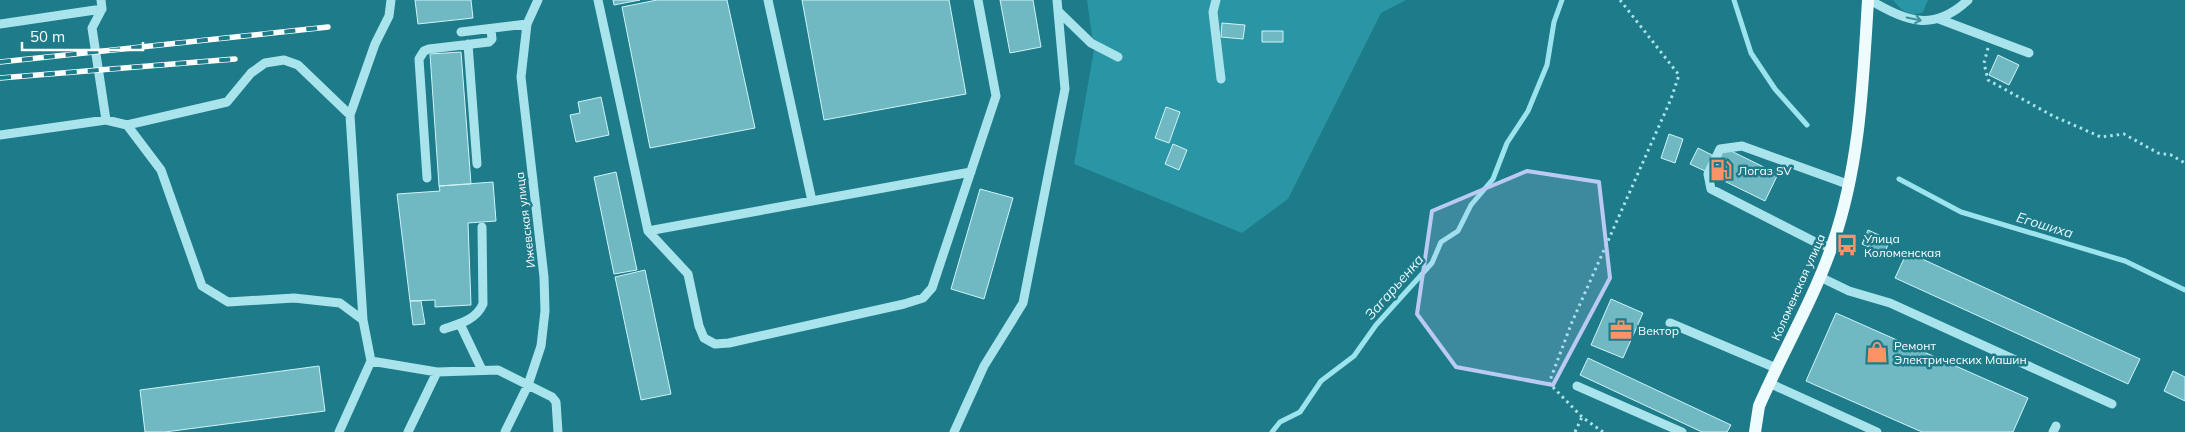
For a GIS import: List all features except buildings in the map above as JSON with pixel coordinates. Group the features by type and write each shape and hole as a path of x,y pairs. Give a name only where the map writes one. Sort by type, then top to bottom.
{"main road":[{"name":"Коломенская улица","path":"1754,432 1759,406 1832,248 1850,185 1861,110 1869,0"}],"street":[{"path":"337,432 371,361 363,320 350,115 375,44 389,16 391,0"},
{"name":"Ижевская улица","path":"505,432 528,385 541,346 545,311 544,277 521,77 527,24 538,0"},
{"path":"598,0 648,231 688,274 699,326 704,338 715,344 904,304 923,298 932,288 996,96 978,0"},
{"path":"768,0 812,201"},
{"path":"954,432 984,366 1023,303 1065,89 1057,0"},
{"path":"1216,0 1214,12 1222,79"},
{"path":"1869,0 1903,17 1918,21 1939,20 2028,53"},
{"path":"1939,20 1954,12 1968,0"},
{"path":"0,24 102,5"},
{"path":"102,5 92,28 106,120"},
{"path":"1059,12 1091,43 1118,57"},
{"path":"461,32 527,24"},
{"path":"426,178 418,59 420,54 429,49 490,41 490,29"},
{"path":"468,44 477,164"},
{"path":"0,135 106,120 127,125 227,102 251,73 265,63 284,60 298,66 350,115"},
{"path":"127,125 162,170 202,286 228,302 294,298 340,303 363,320"},
{"path":"1832,248 1817,243 1711,189 1708,174 1720,149 1742,146 1850,185"},
{"path":"648,231 971,172"},
{"path":"444,329 460,324 476,315 483,304 482,227"},
{"path":"1820,277 1849,291 1890,303 2112,404"},
{"path":"1670,323 1776,368"},
{"path":"460,324 482,370"},
{"path":"371,361 436,372 498,370 552,397 556,402 558,432"},
{"path":"408,432 436,372"},
{"path":"1769,383 1877,432"},
{"path":"1577,386 1682,432"}],"path":[{"path":"1603,432 1582,417 1549,383 1572,322 1667,108 1679,75 1620,0"},
{"path":"1990,40 1984,63 1988,80 2061,120 2101,137 2124,134 2158,153 2171,155 2185,163"},
{"path":"1575,432 1582,417"}],"highlighted area":[{"path":"1527,171 1599,182 1610,278 1553,385 1456,367 1417,314 1432,211"}],"shaded area":[{"path":"1087,0 1406,0 1381,13 1288,199 1242,233 1074,164 1094,50"},
{"path":"1893,0 1928,0 1923,12 1914,14 1902,10"}],"waterway":[{"name":"Загарьенка","path":"1272,432 1280,422 1300,412 1321,381 1354,356 1376,325 1432,263 1441,242 1458,231 1471,205 1493,179 1507,143 1528,111 1547,65 1554,22 1562,0"},
{"name":"Егошиха","path":"1734,0 1751,53 1775,89 1807,125"},
{"name":"Егошиха","path":"1899,179 1961,212 2125,261 2185,290"}],"railway":[{"path":"0,62 328,27"},
{"path":"0,78 235,59"}],"place":[{"name":"Логаз SV","path":"1721,170"},
{"name":"Улица Коломенская","path":"1847,245"},
{"name":"Вектор","path":"1621,330"},
{"name":"Ремонт Электрических Машин","path":"1877,352"}]}
